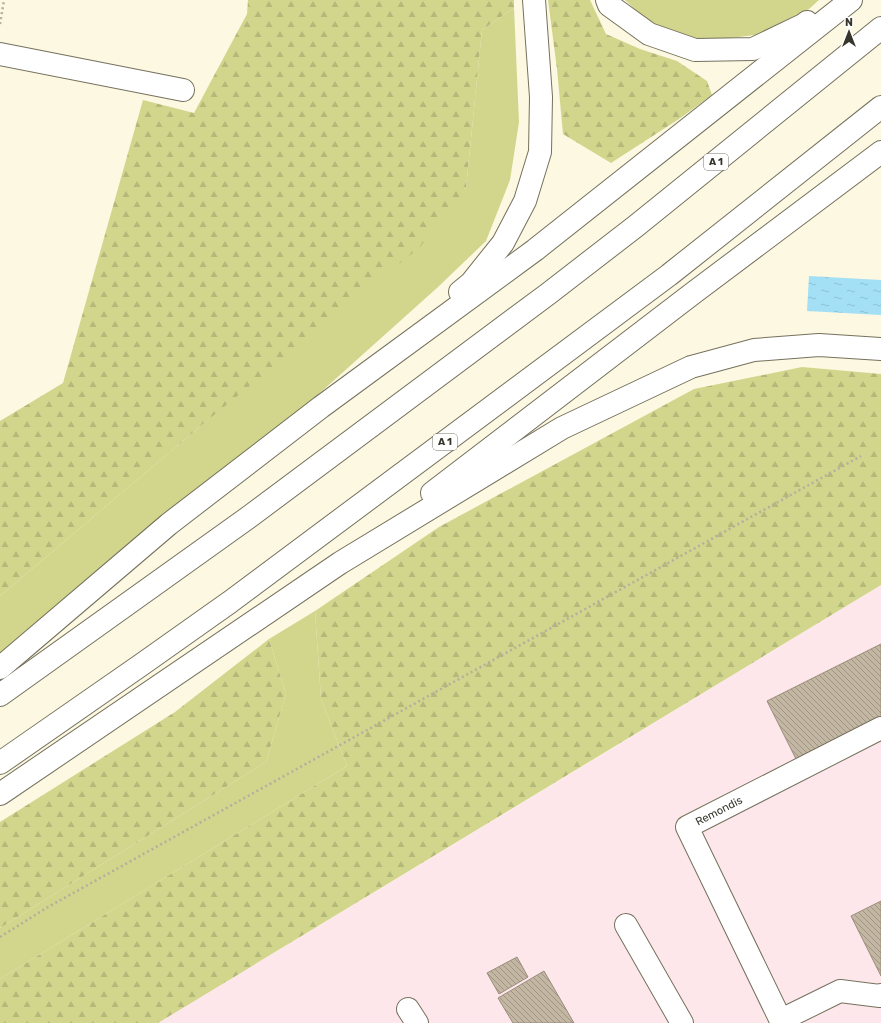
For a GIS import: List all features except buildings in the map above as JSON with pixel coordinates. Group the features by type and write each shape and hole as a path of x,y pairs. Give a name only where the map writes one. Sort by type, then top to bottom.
{"main road":[{"path":"321,407 471,282 503,243 525,201 540,152 541,97 534,0"},
{"path":"607,0 609,4 649,34 696,50 754,49 803,25 834,0"},
{"path":"0,668 169,524 321,407 535,250 851,0"},
{"name":"A 1","path":"0,695 249,517 548,294 642,221 881,28"},
{"path":"0,54 183,90"},
{"name":"A 1","path":"0,763 230,602 669,276 881,107"},
{"path":"340,563 698,289 881,152"},
{"path":"0,794 340,563 562,428 691,366 754,350 819,345 881,348"},
{"name":"Remondis","path":"781,1022 687,827 881,728"},
{"path":"626,925 682,1023"},
{"path":"781,1022 840,991 881,995"}],"path":[{"path":"0,24 4,0"},
{"path":"0,937 55,903 861,456"}],"shaded area":[{"path":"881,585 881,1023 158,1023 593,760"}],"green space":[{"path":"248,0 514,0 514,8 482,30 466,188 420,247 203,424 0,596 0,421 63,383 143,100 194,113 247,14"},
{"path":"548,0 590,0 606,34 640,49 677,61 707,81 712,95 679,119 611,163 563,134 557,69"},
{"path":"625,0 819,0 809,9 763,34 705,41 650,23"},
{"path":"514,8 519,122 510,180 486,241 438,287 196,504 0,656 0,596 203,424 466,188 482,30"},
{"path":"802,367 881,374 881,585 158,1023 0,1023 0,979 347,766 321,699 315,611 439,527 694,389"},
{"path":"315,611 321,699 347,766 0,979 0,928 266,762 286,694 269,639"},
{"path":"269,639 286,694 266,762 0,928 0,822 175,712"}],"water":[{"path":"809,276 881,280 881,315 807,311"}]}
